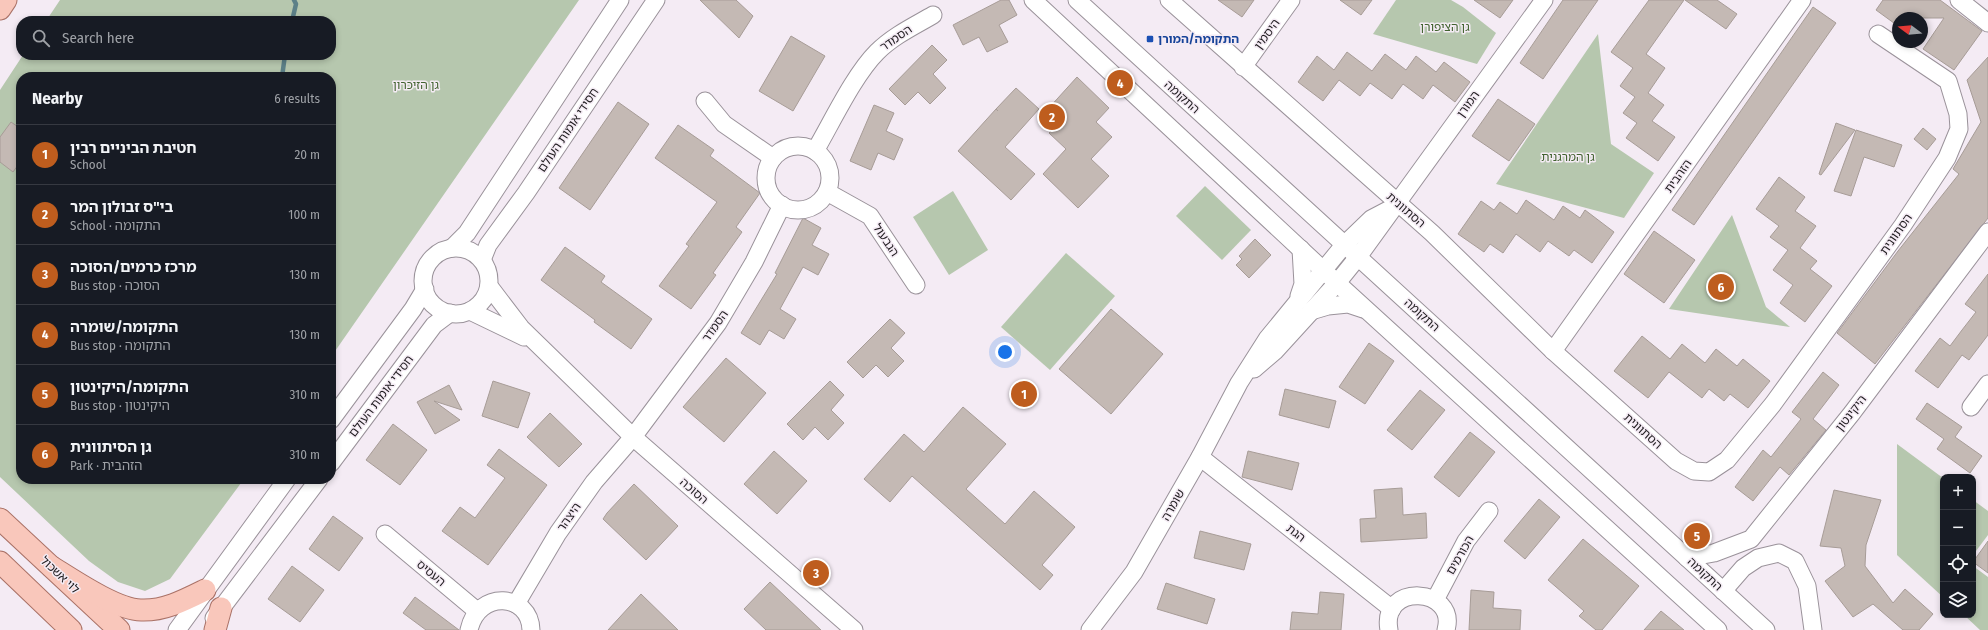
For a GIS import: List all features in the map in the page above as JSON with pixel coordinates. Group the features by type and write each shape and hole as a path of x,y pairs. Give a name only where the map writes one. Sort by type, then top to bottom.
{"main road":[{"path":"0,9 6,0"},
{"name":"לוי אשכול","path":"0,519 119,630"},
{"path":"0,562 71,630"},
{"path":"52,567 120,605 140,610 176,605 205,590"},
{"path":"215,630 221,608"}],"street":[{"path":"336,413 413,309 424,289 425,271 429,262 435,255 452,248 467,233 620,0"},
{"name":"חסידי אומות העולם","path":"482,260 488,245 526,192 656,0"},
{"path":"1033,0 1337,284 1718,630"},
{"name":"התקומה","path":"1077,0 1766,630"},
{"name":"הסתוונית","path":"1168,0 1394,205 1432,233 1553,351 1676,461 1694,471 1708,472 1726,460 1773,404 1903,224 1947,158 1959,129 1958,114 1948,81 1878,34"},
{"name":"היסמין","path":"1243,67 1292,0"},
{"name":"המורן","path":"1358,257 1394,205 1544,0"},
{"name":"הזהבית","path":"1553,351 1802,0"},
{"path":"1959,0 1988,22"},
{"name":"הסמדר","path":"816,151 853,84 876,52 903,32 933,15"},
{"path":"705,101 724,124 773,158"},
{"path":"792,146 800,146 816,151 822,157 828,169 829,183 827,192 820,200 807,208 792,209 782,205 774,198 768,189 766,178 768,168 773,158 784,149 792,146"},
{"name":"הגבעול","path":"827,192 870,216 916,285"},
{"name":"הסמדר","path":"633,437 718,323 754,262 782,205"},
{"name":"המורן","path":"1344,245 1370,220 1394,205"},
{"path":"1322,224 1337,229 1355,226 1370,220"},
{"name":"היקינטון","path":"1687,558 1714,553 1751,539 1852,413 1988,232"},
{"name":"שומרה","path":"1090,630 1134,572 1200,457 1239,383 1267,339 1344,245"},
{"path":"424,289 433,304 450,313 460,314 470,311 486,296 489,286 489,275 482,260 470,251 452,248"},
{"path":"1298,300 1304,284 1301,249"},
{"name":"שומרה","path":"1246,374 1275,351 1311,310 1337,284 1358,257"},
{"name":"הסוכה","path":"489,286 521,328 633,437 854,630"},
{"path":"1311,310 1328,306 1348,304 1367,311"},
{"name":"הסוכה","path":"470,311 515,331 540,347"},
{"name":"חסידי אומות העולם","path":"336,456 434,325 450,313"},
{"path":"1971,407 1988,384"},
{"name":"היצהר","path":"516,604 562,527 594,482 633,437"},
{"name":"הגת","path":"1200,457 1392,609"},
{"path":"177,630 283,484"},
{"path":"206,630 315,484"},
{"name":"הכורמים","path":"1435,600 1466,541 1489,511"},
{"name":"העסיס","path":"385,534 477,611"},
{"path":"1723,591 1743,568 1758,558 1779,553 1795,561 1807,586 1813,630"},
{"path":"1389,630 1389,617 1392,609 1407,596 1417,594 1435,600 1442,607 1446,616 1446,630"},
{"path":"469,630 477,611 483,605 500,600 516,604 529,618 531,630"}],"green space":[{"name":"גן הזיכרון","path":"60,0 579,0 336,350 336,72 16,72 16,484 240,484 170,579 145,591 118,582 89,561 0,477 0,90 20,60 336,60 336,16 49,16"},
{"name":"גן הציפורן","path":"1396,0 1451,0 1463,7 1496,33 1477,64 1373,34"},
{"name":"גן המרגנית","path":"1598,34 1611,144 1654,173 1624,218 1496,184"},
{"path":"1205,186 1251,230 1222,260 1176,216"},
{"path":"953,191 988,250 949,275 913,217"},
{"path":"1732,215 1766,307 1790,327 1669,309"},
{"path":"1066,253 1115,296 1050,370 1001,327"},
{"path":"1897,444 1940,476 1940,594 1897,555"},
{"path":"1976,502 1988,511 1988,535 1976,551"},
{"path":"1976,568 1988,577 1988,630 1980,630 1967,618 1976,618"}],"building":[{"path":"700,0 736,0 753,16 739,38"},
{"path":"1001,0 1009,0 1017,15 999,25 1008,42 987,52 979,37 963,45 953,25"},
{"path":"1218,0 1254,0 1242,17"},
{"path":"1340,0 1372,0 1361,15"},
{"path":"1474,0 1513,0 1500,18"},
{"path":"1563,0 1598,0 1543,79 1520,63"},
{"path":"1649,0 1684,0 1646,54 1665,68 1648,93 1664,105 1652,121 1675,137 1658,161 1626,138 1637,123 1623,113 1635,97 1620,86 1633,68 1611,52"},
{"path":"1685,0 1717,0 1737,14 1726,29"},
{"path":"1883,0 1940,0 1982,31 1954,70 1923,49 1928,48 1928,42 1944,18 1928,18 1928,12 1892,12 1892,22 1876,10"},
{"path":"1813,7 1836,23 1694,225 1672,210"},
{"path":"791,36 825,56 793,111 759,91"},
{"path":"932,45 947,60 933,74 946,88 930,104 918,92 905,105 889,89"},
{"path":"1347,52 1372,71 1385,54 1406,70 1416,56 1436,72 1444,62 1470,82 1455,102 1433,85 1423,99 1403,84 1392,99 1370,83 1360,96 1339,80 1323,101 1298,82 1317,56 1334,70"},
{"path":"1988,57 1988,218 1875,364 1837,333 1898,251 1959,174 1953,169 1981,122 1967,80"},
{"path":"1077,77 1109,108 1096,122 1112,137 1091,159 1109,176 1078,208 1043,174 1066,149 1049,133 1061,121 1048,109"},
{"path":"1016,88 1039,109 1005,147 1035,174 1011,200 958,151"},
{"path":"1498,99 1535,124 1509,161 1472,136"},
{"path":"618,102 649,124 590,210 559,188"},
{"path":"874,105 894,113 886,131 903,139 894,160 878,153 871,170 850,161"},
{"path":"11,122 16,126 16,168 13,172 0,162 0,137"},
{"path":"1836,123 1855,130 1821,175 1819,174"},
{"path":"678,125 714,150 710,156 760,193 736,227 742,232 713,273 716,275 691,309 659,286 689,246 686,244 717,202 655,158"},
{"path":"1923,128 1936,139 1927,150 1914,139"},
{"path":"1856,130 1902,145 1894,167 1864,157 1851,196 1834,191"},
{"path":"1779,177 1805,197 1795,211 1816,226 1800,248 1817,261 1810,269 1832,286 1805,322 1780,303 1793,285 1773,270 1788,250 1770,237 1779,226 1756,209"},
{"path":"1526,200 1554,220 1563,206 1580,218 1585,210 1614,232 1592,263 1574,250 1569,256 1548,241 1540,252 1516,234 1503,253 1490,244 1484,252 1458,234 1481,201 1494,210 1500,202 1517,214"},
{"path":"803,218 821,228 812,245 829,254 818,275 803,267 780,309 796,319 784,339 769,330 760,345 741,333 777,274 775,273"},
{"path":"1654,231 1695,260 1664,303 1624,274"},
{"path":"1255,239 1271,255 1249,278 1236,265 1242,259 1239,256"},
{"path":"565,247 605,276 601,282 652,319 631,349 541,280"},
{"path":"1988,274 1988,335 1969,360 1962,355 1938,388 1915,371 1940,338 1950,346 1976,312 1965,304"},
{"path":"1111,309 1163,354 1111,414 1059,369"},
{"path":"890,319 905,333 891,348 904,361 888,377 876,365 863,378 847,362"},
{"path":"1642,336 1670,359 1682,344 1705,363 1716,349 1737,366 1743,359 1770,381 1748,408 1730,394 1724,401 1709,389 1702,398 1669,372 1648,398 1614,371"},
{"path":"1369,343 1394,361 1365,404 1339,387"},
{"path":"726,358 766,393 724,442 683,407"},
{"path":"1823,372 1839,385 1813,419 1826,430 1789,475 1780,467 1753,501 1735,487 1763,450 1771,457 1801,419 1792,412"},
{"path":"493,381 530,393 518,428 482,416"},
{"path":"830,381 844,395 831,410 844,423 828,440 815,427 803,440 787,424"},
{"path":"449,385 462,410 434,401 460,420 435,434 417,402"},
{"path":"1285,389 1336,401 1329,428 1279,415"},
{"path":"1420,390 1445,410 1412,450 1387,430"},
{"path":"1927,403 1962,427 1955,437 1982,456 1970,473 1937,449 1944,439 1916,419"},
{"path":"963,407 1006,444 966,489 1005,524 1034,491 1075,527 1042,565 1053,575 1040,590 912,476 890,502 864,479 904,434 924,452"},
{"path":"550,413 582,444 559,467 527,437"},
{"path":"393,424 427,450 400,485 366,460"},
{"path":"1470,432 1495,452 1459,497 1434,477"},
{"path":"499,449 547,485 488,565 442,531 460,507 475,518 505,478 487,465"},
{"path":"774,451 807,481 777,514 744,484"},
{"path":"1248,451 1299,463 1292,490 1242,477"},
{"path":"634,484 678,526 646,560 603,519"},
{"path":"1402,488 1403,515 1426,513 1427,538 1361,542 1360,519 1376,518 1374,490"},
{"path":"1834,490 1881,500 1866,545 1865,566 1893,603 1905,589 1933,614 1919,630 1903,630 1873,604 1853,617 1825,581 1845,566 1841,548 1820,546"},
{"path":"1539,499 1560,517 1525,559 1504,541"},
{"path":"333,516 363,538 339,571 309,549"},
{"path":"1200,531 1251,544 1244,570 1194,558"},
{"path":"1583,539 1639,586 1602,630 1596,630 1579,616 1584,611 1548,580"},
{"path":"1988,541 1988,573 1976,564 1976,558"},
{"path":"292,566 324,590 300,622 268,599"},
{"path":"770,582 821,630 766,630 744,609"},
{"path":"1166,583 1215,599 1207,624 1157,609"},
{"path":"1471,590 1494,592 1493,608 1521,610 1520,630 1469,630"},
{"path":"1320,592 1344,594 1341,630 1290,630 1292,612 1318,614"},
{"path":"641,594 678,630 608,630"},
{"path":"415,597 459,630 426,630 403,613"},
{"path":"1661,611 1684,630 1644,630"}],"waterway":[{"path":"293,16 296,4 294,0"},
{"path":"283,72 284,60"}],"place":[{"name":"התקומה/המורן","path":"1150,39"},
{"name":"התקומה/שומרה","path":"1120,83"},
{"name":"בי\"ס זבולון המר","path":"1052,117"},
{"name":"גן הסיתוונית","path":"1721,287"},
{"name":"חטיבת הביניים רבין","path":"1024,394"},
{"name":"התקומה/היקינטון","path":"1697,536"},
{"name":"מרכז כרמים/הסוכה","path":"816,573"}]}
